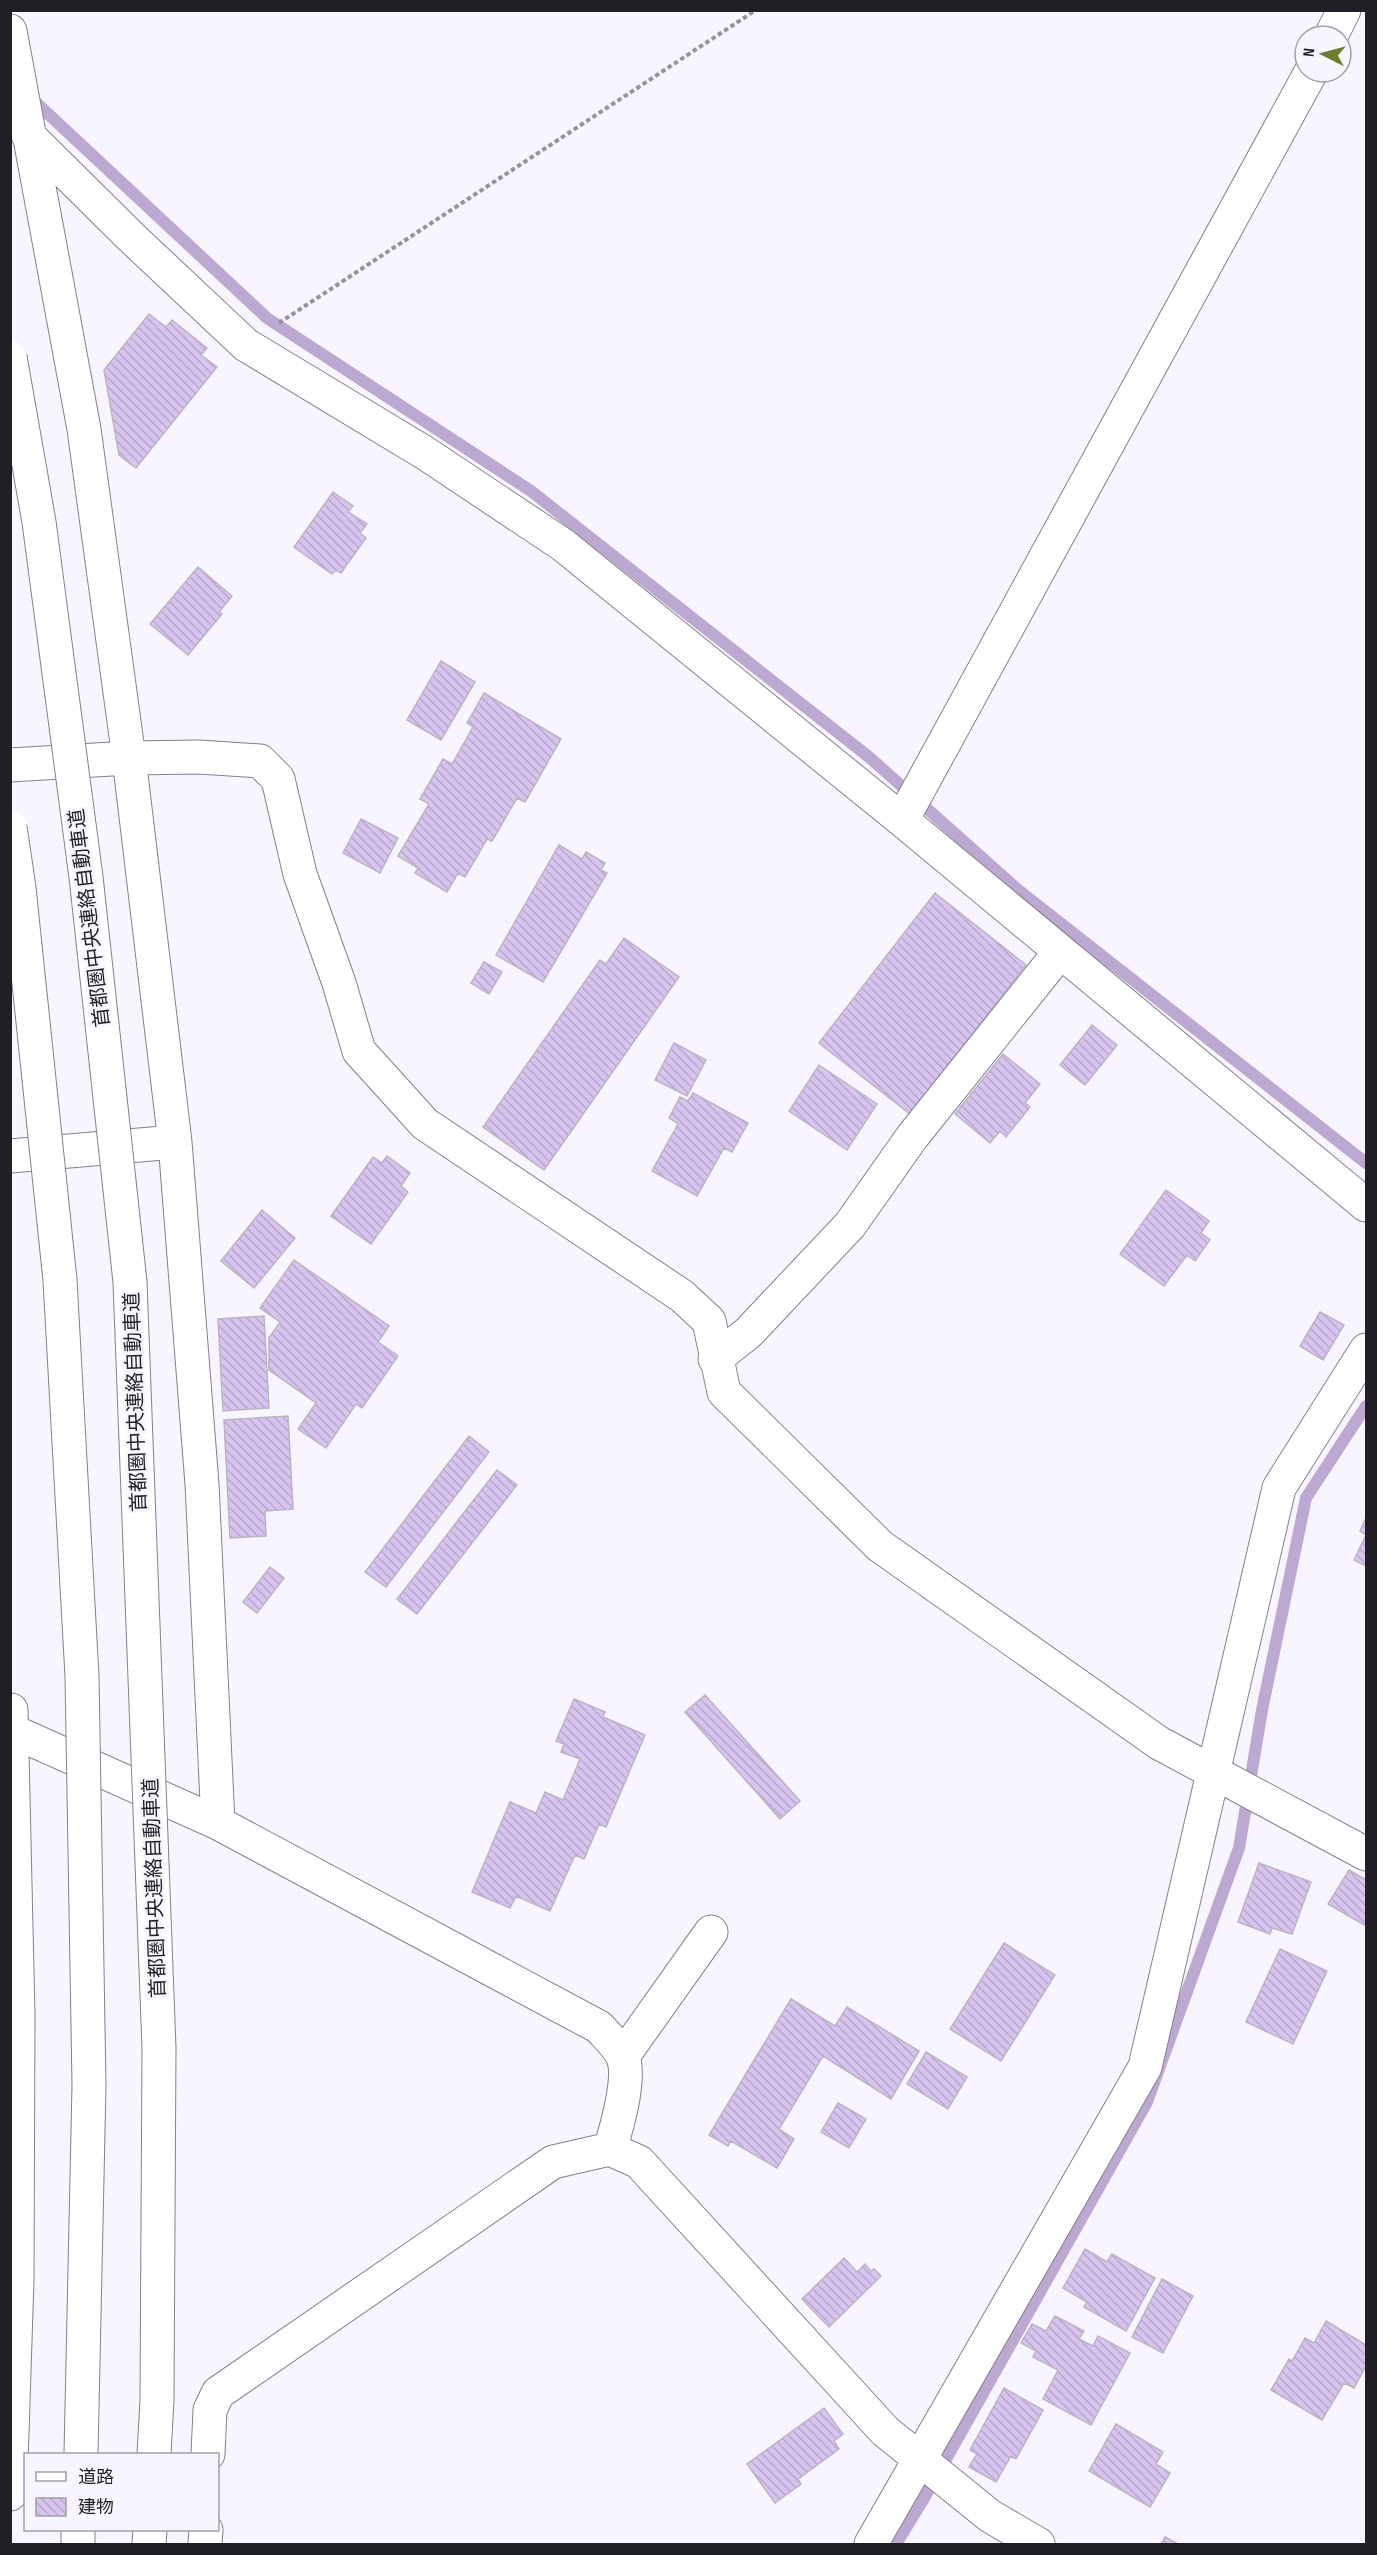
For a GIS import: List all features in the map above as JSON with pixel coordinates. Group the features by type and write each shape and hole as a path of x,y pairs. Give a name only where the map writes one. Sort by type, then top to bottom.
{"main road":[{"path":"1336,24 1344,10"},
{"path":"13,43 23,127 84,429 129,758 175,1142 202,1484 218,1823"},
{"path":"902,820 1304,84"},
{"path":"23,127 131,237 246,345 425,453 563,545 902,820 1366,1205"},
{"name":"首都圏中央連絡自動車道","path":"10,357 39,522 86,877 130,1282 159,2048 157,2400 154,2453"},
{"path":"10,765 129,758 200,757 260,761 278,779 300,874 339,983 359,1051 424,1124 682,1296 709,1321 715,1359 724,1392 880,1546 1159,1743 1366,1854"},
{"path":"10,827 19,888 60,1280 82,1676 89,2085 81,2453"},
{"path":"715,1359 748,1333 850,1225 912,1137 1060,952"},
{"path":"10,1156 175,1142"},
{"path":"871,2544 1145,2067 1280,1488 1366,1350"},
{"path":"10,1708 18,2061 18,2280 10,2494"},
{"path":"11,1729 218,1823 599,2027 623,2056 621,2113 610,2149"},
{"path":"623,2056 711,1932"},
{"path":"208,2453 210,2410 218,2394 553,2162 610,2149 639,2162 885,2431 990,2516 1038,2544"}],"path":[{"path":"246,345 756,10"}],"building":[{"path":"149,314 166,327 172,320 207,348 201,355 217,367 136,468 119,455 104,370"},
{"path":"333,492 353,506 348,512 367,524 360,533 366,538 341,573 336,570 332,574 294,547"},
{"path":"198,567 232,596 219,612 222,614 188,655 150,624"},
{"path":"441,661 475,682 441,740 407,720"},
{"path":"484,693 561,739 525,802 517,798 492,841 487,839 465,877 458,873 447,892 415,873 418,868 398,856 429,804 420,799 443,759 452,764 473,727 467,723"},
{"path":"361,819 398,838 380,873 343,853"},
{"path":"559,845 582,859 586,852 605,863 601,870 607,873 543,982 496,955"},
{"path":"935,893 1026,965 910,1114 819,1043"},
{"path":"624,938 679,977 544,1170 483,1127 600,960 606,964"},
{"path":"484,962 502,972 489,994 471,983"},
{"path":"1092,1025 1117,1045 1085,1085 1060,1065"},
{"path":"674,1043 706,1060 687,1096 655,1080"},
{"path":"1003,1054 1040,1084 1025,1103 1030,1107 1006,1137 1000,1131 990,1143 955,1114"},
{"path":"819,1065 877,1104 847,1150 789,1111"},
{"path":"693,1093 748,1123 732,1152 724,1148 697,1196 652,1171 678,1124 669,1118 680,1097 688,1101"},
{"path":"387,1156 410,1173 401,1186 408,1192 371,1244 331,1216 373,1157 382,1163"},
{"path":"1166,1190 1209,1221 1201,1233 1210,1240 1195,1261 1187,1255 1164,1286 1120,1254"},
{"path":"262,1210 295,1238 254,1288 221,1261"},
{"path":"294,1260 389,1326 378,1342 398,1356 362,1408 356,1404 326,1448 298,1429 316,1403 269,1370 269,1338 280,1322 260,1308"},
{"path":"1320,1312 1344,1325 1323,1360 1300,1346"},
{"path":"264,1316 269,1408 223,1411 218,1319"},
{"path":"288,1416 293,1509 265,1511 266,1536 230,1538 224,1420"},
{"path":"469,1436 489,1452 386,1587 365,1572"},
{"path":"497,1470 517,1485 417,1614 397,1599"},
{"path":"1366,1518 1366,1535 1360,1531"},
{"path":"1366,1535 1366,1566 1354,1560"},
{"path":"270,1567 284,1578 257,1613 243,1602"},
{"path":"705,1695 800,1801 780,1819 685,1712"},
{"path":"574,1699 605,1712 603,1717 645,1735 606,1827 599,1824 584,1859 575,1855 550,1911 516,1896 510,1908 472,1892 510,1802 536,1813 545,1792 563,1800 580,1759 561,1752 564,1744 556,1741"},
{"path":"1259,1863 1311,1882 1292,1934 1272,1928 1270,1934 1238,1922"},
{"path":"1349,1870 1366,1880 1366,1926 1328,1904"},
{"path":"1004,1943 1055,1975 1001,2061 950,2029"},
{"path":"1280,1949 1327,1971 1293,2044 1246,2022"},
{"path":"791,1999 835,2026 847,2007 919,2051 891,2099 823,2056 779,2129 794,2139 777,2168 731,2141 728,2146 709,2135"},
{"path":"926,2052 967,2077 948,2109 907,2084"},
{"path":"838,2103 866,2119 849,2148 821,2132"},
{"path":"1085,2249 1107,2262 1112,2254 1155,2278 1126,2331 1084,2307 1087,2302 1063,2288"},
{"path":"844,2258 857,2272 865,2264 871,2271 874,2269 881,2276 829,2327 802,2299"},
{"path":"1162,2279 1193,2296 1163,2353 1132,2337"},
{"path":"1055,2316 1084,2331 1079,2339 1093,2346 1098,2336 1130,2353 1091,2425 1043,2399 1058,2370 1033,2357 1036,2351 1021,2343 1032,2324 1046,2331"},
{"path":"1326,2321 1366,2345 1366,2366 1354,2388 1344,2383 1322,2420 1271,2390 1289,2359 1292,2361 1305,2338 1314,2343"},
{"path":"1004,2388 1043,2410 1016,2459 1011,2456 996,2482 969,2467 977,2454 970,2450"},
{"path":"824,2408 843,2434 834,2441 839,2449 798,2479 801,2484 775,2503 747,2464"},
{"path":"1116,2424 1163,2452 1156,2464 1170,2473 1150,2507 1089,2471"},
{"path":"1165,2537 1178,2544 1161,2544"}],"waterway":[{"path":"30,97 267,318 531,491 869,757 1017,889 1366,1163"},
{"path":"896,2544 1147,2102 1239,1848 1262,1710 1306,1498 1366,1406"}]}
